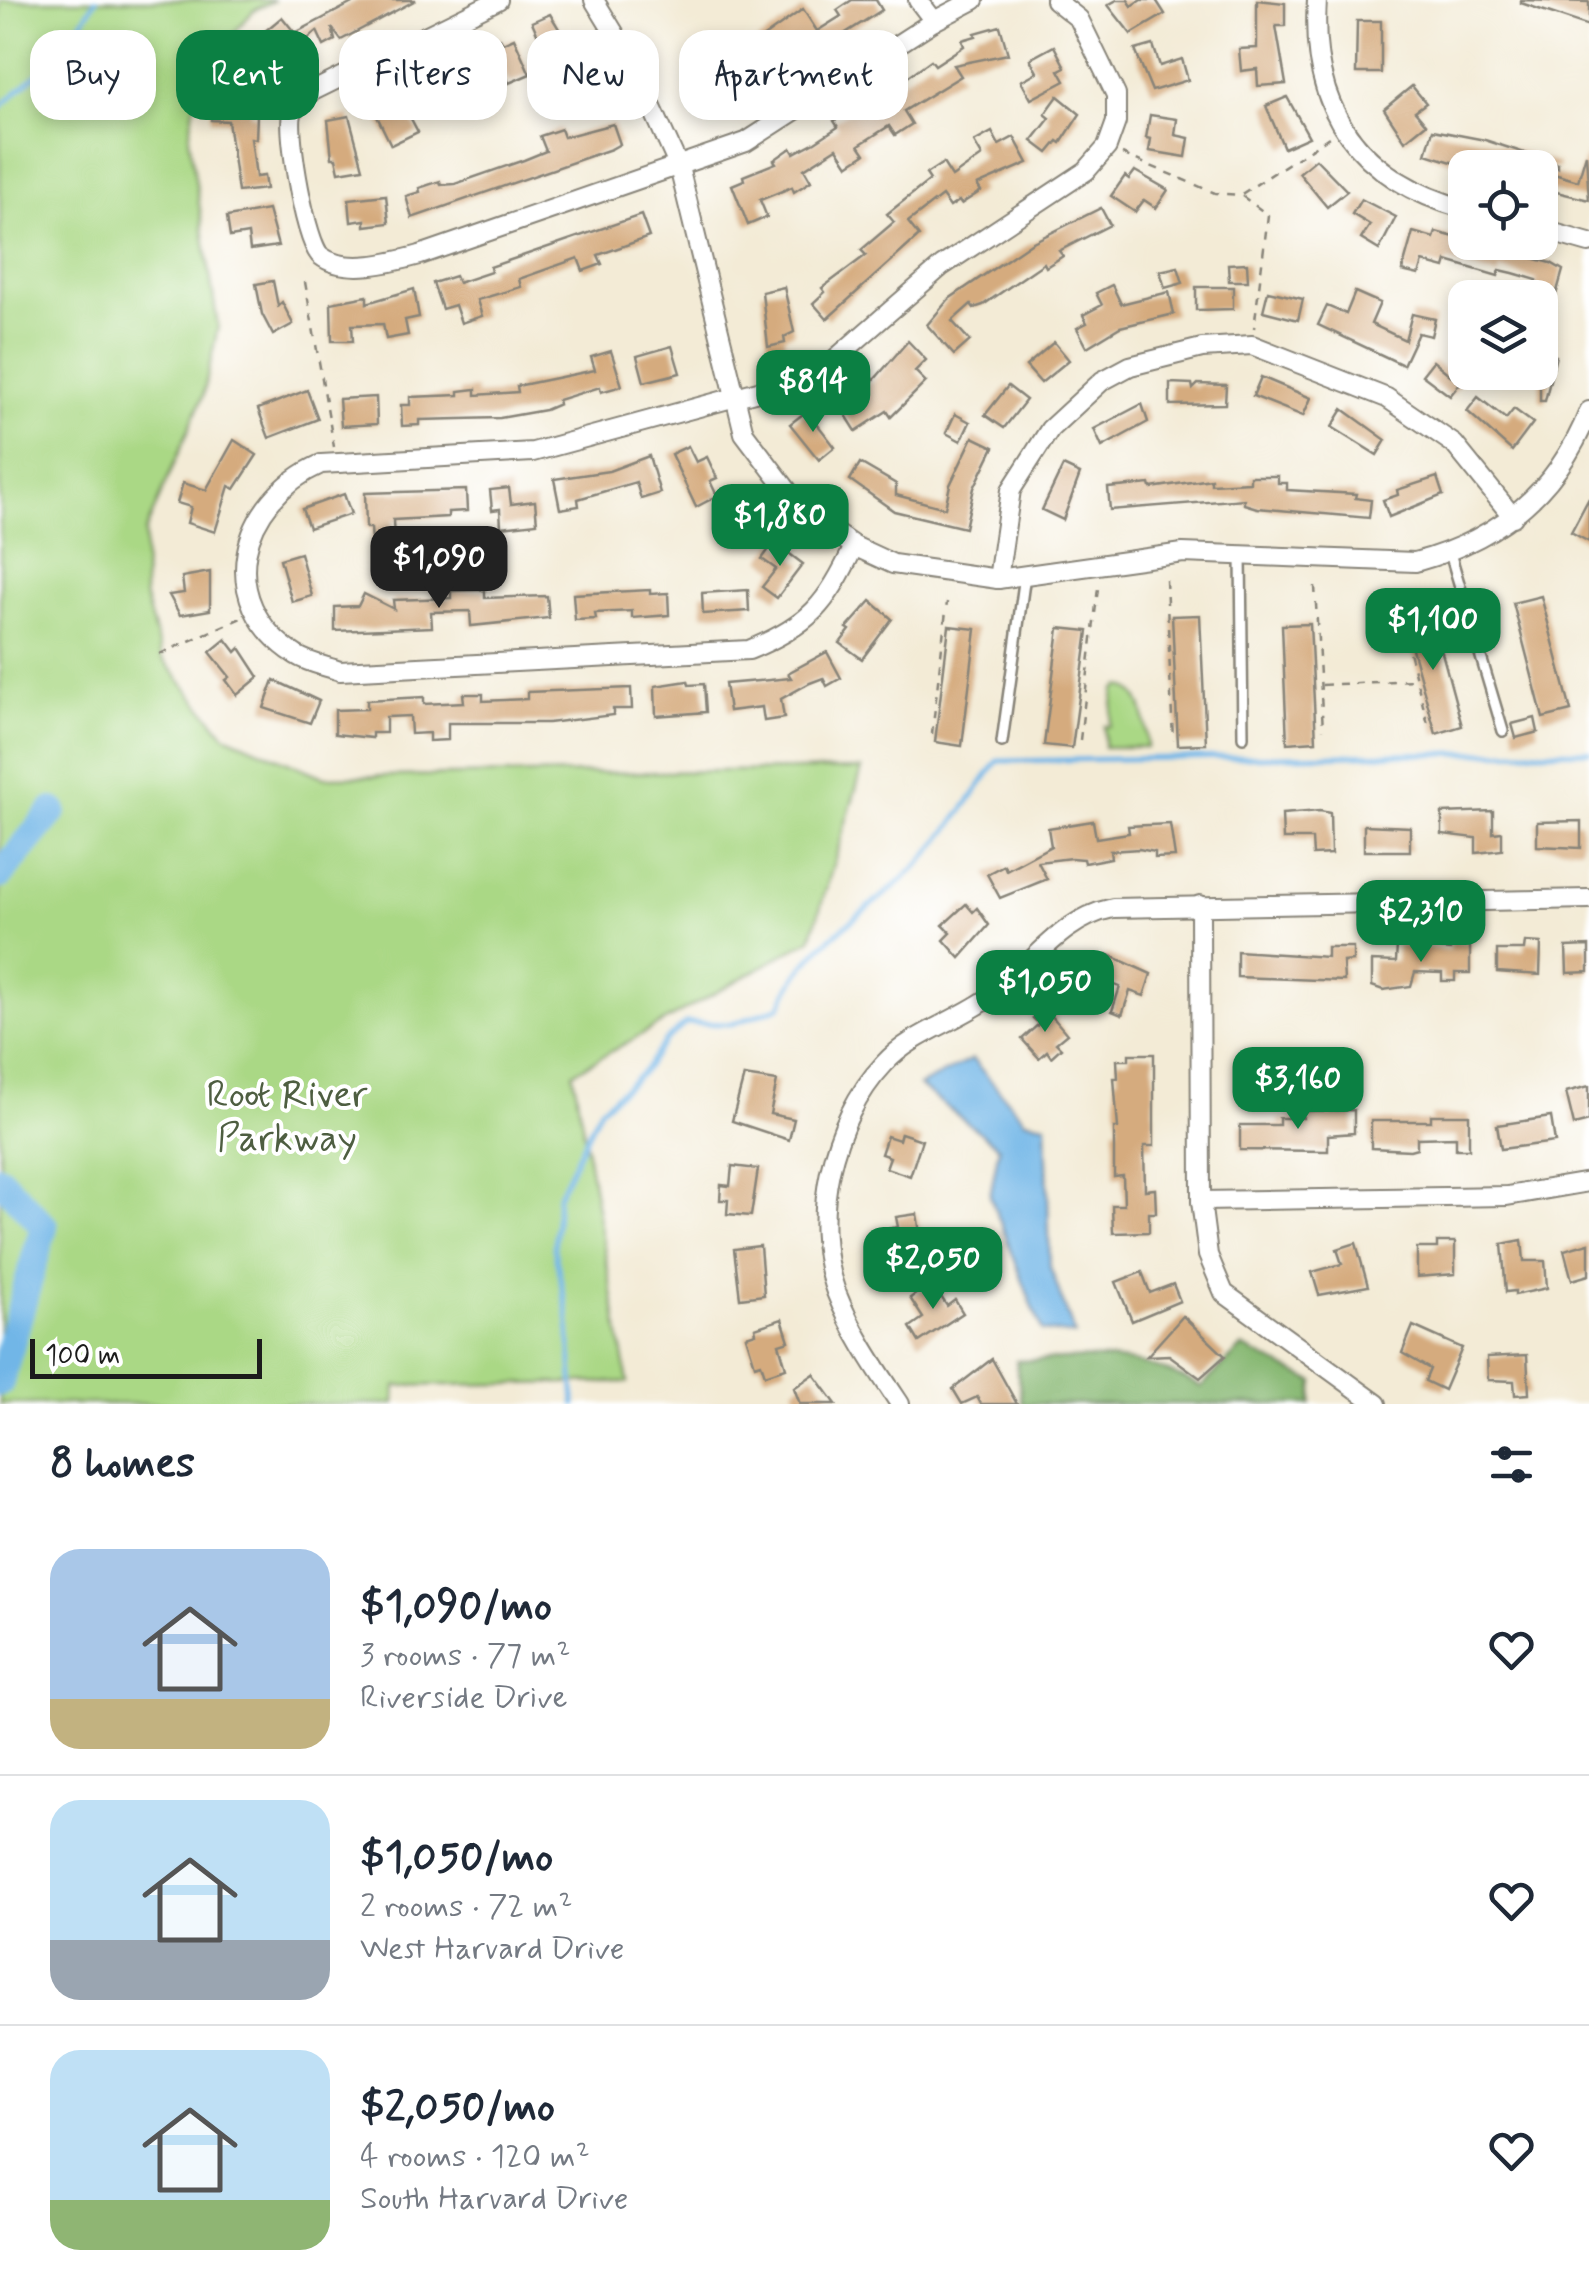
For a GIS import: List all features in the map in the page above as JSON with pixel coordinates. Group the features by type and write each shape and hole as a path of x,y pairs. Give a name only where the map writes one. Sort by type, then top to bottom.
{"street":[{"path":"498,0 304,96 292,112 291,132 310,240 321,256 339,263 396,261 746,142 934,21 974,0"},
{"path":"594,0 630,59 679,167 732,398 744,434 803,511 854,546 893,564 998,579 1182,553 1379,564 1415,562 1450,553 1513,516 1552,482 1582,449 1589,410"},
{"path":"918,0 934,21"},
{"path":"854,546 838,582 814,615 788,634 749,650 340,671 297,656 270,631 253,600 242,566 250,532 268,500 291,478 321,464 533,452 732,398 827,366 942,266 1086,172 1107,147 1116,122 1116,95 1079,20 1055,0"},
{"path":"1317,0 1327,98 1343,129 1357,150 1381,170 1414,190 1448,202"},
{"path":"1558,234 1589,242"},
{"path":"998,579 1011,490 1028,460 1074,405 1102,382 1162,355 1252,345 1387,398 1454,444 1513,516"},
{"path":"900,1404 850,1326 834,1288 826,1238 827,1194 837,1144 854,1103 885,1062 927,1032 994,995 1070,923 1113,908 1589,899"},
{"path":"1200,905 1201,1200 1208,1255 1224,1292 1377,1404"},
{"path":"1201,1200 1506,1196 1589,1182"}],"lane":[{"path":"1450,553 1504,730"},
{"path":"1241,555 1242,736"},
{"path":"1002,742 1024,575"}],"path":[{"path":"1240,195 1343,129"},
{"path":"1107,147 1215,193 1240,195 1268,214 1252,345"},
{"path":"305,282 336,464"},
{"path":"1166,580 1174,740"},
{"path":"1314,586 1322,730"},
{"path":"1080,740 1098,588"},
{"path":"1393,590 1429,728"},
{"path":"932,734 948,602"},
{"path":"160,654 242,617"},
{"path":"1320,685 1416,680"}],"green space":[{"name":"Root River Parkway","path":"0,0 275,0 254,10 237,30 176,30 176,120 192,120 189,138 218,327 203,396 145,532 144,595 162,658 225,735 323,777 862,769 811,939 573,1073 628,1382 396,1386 395,1404 0,1404"},
{"path":"1121,686 1140,702 1147,747 1104,747 1104,726 1110,726 1115,690"},
{"path":"1242,1347 1314,1382 1312,1404 1022,1404 1016,1361 1089,1358 1133,1362 1201,1387"}],"water":[{"path":"972,1059 1025,1120 1046,1124 1050,1267 1075,1335 1042,1331 990,1196 999,1147 919,1086"}],"building":[{"path":"358,0 416,0 360,30 339,30 339,37 332,28 335,40 324,46 319,30 301,30"},
{"path":"852,0 876,0 882,10 850,30 819,30 841,16 837,10"},
{"path":"1128,0 1132,6 1141,0 1156,0 1165,14 1131,34 1108,5"},
{"path":"1257,0 1285,3 1285,26 1276,26 1286,84 1258,86 1257,69 1241,71 1239,49 1257,48"},
{"path":"1589,2 1589,26 1521,3"},
{"path":"803,9 816,30 773,30"},
{"path":"550,14 560,30 536,30 532,22"},
{"path":"282,17 293,30 266,30"},
{"path":"1357,21 1381,21 1381,73 1356,73"},
{"path":"1000,26 1008,54 954,65 961,76 908,109 908,77 931,60 935,65 964,46 962,40 976,36 975,33"},
{"path":"514,38 527,75 509,83 507,41"},
{"path":"1153,45 1160,66 1182,59 1188,80 1152,91 1135,50"},
{"path":"1054,46 1065,67 1059,70 1065,81 1031,99 1021,81 1037,72 1030,59"},
{"path":"1412,86 1426,103 1415,111 1426,124 1405,141 1384,109"},
{"path":"1058,96 1080,114 1061,143 1058,141 1048,153 1032,141 1050,118 1045,114"},
{"path":"1287,97 1309,137 1284,148 1266,106"},
{"path":"1150,115 1177,119 1175,135 1189,138 1186,157 1149,151 1151,139 1146,138"},
{"path":"908,118 912,124 895,135 889,126 859,145 865,154 848,165 837,148 804,169 811,181 794,192 792,187 760,200 767,217 748,225 732,185 744,180 743,176 776,163 774,160 791,148 794,153 815,142 838,127 834,121"},
{"path":"211,120 257,120 256,139 251,138 256,177 264,176 266,189 238,192 228,121"},
{"path":"328,120 350,120 363,168 339,172 336,158 332,158"},
{"path":"379,120 412,120 418,132 391,145"},
{"path":"613,124 620,144 611,149 412,218 406,196 420,192 419,188 440,181 441,185 455,184 546,151 540,136 561,129 564,137"},
{"path":"1433,130 1515,150 1448,150 1448,161 1426,154"},
{"path":"992,132 999,145 1014,137 1028,163 977,185 981,191 961,204 959,201 950,207 942,196 908,222 919,236 827,319 813,303 825,292 822,288 866,255 861,250 894,222 887,214 930,180 926,174 943,163 952,177 982,156 974,142"},
{"path":"1586,154 1589,200 1558,192 1558,175 1578,181"},
{"path":"1316,159 1347,191 1327,207 1299,173"},
{"path":"1135,171 1168,190 1156,208 1144,200 1135,212 1111,196 1125,176 1129,179"},
{"path":"386,195 389,223 365,226 365,220 351,222 349,199"},
{"path":"1361,199 1396,217 1379,250 1361,239 1370,225 1352,214"},
{"path":"1101,208 1110,225 1059,251 1063,256 1046,267 1044,263 983,305 974,308 971,304 952,321 970,341 954,355 927,325 949,299 1031,243"},
{"path":"268,210 278,246 250,250 248,234 230,237 227,217"},
{"path":"641,215 649,237 598,255 602,264 583,271 578,258 519,279 521,287 477,300 482,316 461,323 455,305 442,309 433,283 455,276 458,283 491,272 490,267"},
{"path":"1413,232 1434,238 1436,232 1448,235 1448,260 1540,260 1563,270 1558,288 1558,280 1537,280 1500,270 1498,276 1447,261 1445,268 1423,262 1419,275 1402,271"},
{"path":"1247,263 1248,281 1229,281 1228,264"},
{"path":"1178,267 1183,283 1165,288 1160,271"},
{"path":"273,281 278,306 282,302 293,324 273,335 262,314 256,284"},
{"path":"1112,285 1121,304 1169,292 1174,314 1120,327 1087,347 1077,328 1087,323 1083,315 1102,305 1096,293"},
{"path":"784,287 794,332 784,337 785,343 768,347 762,292"},
{"path":"1196,287 1233,287 1233,309 1196,310"},
{"path":"414,289 419,317 405,320 408,335 386,339 383,324 352,325 353,341 332,341 331,303 367,296 367,303"},
{"path":"1268,291 1303,299 1298,320 1263,311"},
{"path":"1355,292 1380,303 1371,324 1405,340 1412,314 1435,319 1431,336 1418,333 1403,365 1318,325 1327,306 1346,314"},
{"path":"908,341 926,360 915,371 926,382 891,417 887,411 856,431 835,398 874,380"},
{"path":"1054,342 1069,360 1041,383 1026,366"},
{"path":"672,346 680,373 644,382 637,356"},
{"path":"611,351 622,386 601,392 600,387 558,400 559,404 545,410 500,418 419,420 419,425 402,426 401,405 410,405 410,397 459,395 459,391 476,389 476,395 518,392 517,386 595,370 591,357"},
{"path":"1433,361 1448,373 1448,390 1455,390 1450,396 1422,375"},
{"path":"1261,377 1311,398 1303,416 1253,396"},
{"path":"1170,383 1192,384 1193,389 1198,384 1226,385 1225,404 1170,405"},
{"path":"1008,386 1026,400 1004,428 985,415"},
{"path":"307,390 318,419 269,438 258,409"},
{"path":"1540,390 1548,390 1545,401 1540,401"},
{"path":"376,397 377,424 341,426 339,399"},
{"path":"1478,397 1506,419 1514,409 1533,423 1512,451 1467,411"},
{"path":"1142,404 1148,422 1102,447 1094,429"},
{"path":"1343,409 1386,440 1377,455 1332,427"},
{"path":"807,411 835,447 819,460 790,424"},
{"path":"955,414 970,422 961,441 946,433"},
{"path":"973,437 994,447 974,488 965,528 894,511 850,480 860,463 896,484 896,495 945,508 950,485"},
{"path":"234,440 257,455 235,489 229,486 215,532 187,523 191,507 177,503 183,483 206,490"},
{"path":"688,446 696,462 707,457 717,478 710,481 717,496 696,507 671,454"},
{"path":"649,456 660,493 641,499 636,482 578,499 579,506 560,509 554,479 609,471"},
{"path":"1063,466 1080,474 1063,520 1042,510"},
{"path":"1250,476 1278,476 1278,483 1287,483 1287,490 1356,494 1355,498 1371,500 1369,518 1257,508 1244,504 1244,499 1110,510 1108,488 1150,484 1151,488 1211,479 1211,484 1250,482"},
{"path":"1437,477 1443,495 1389,517 1383,500 1398,495 1397,490"},
{"path":"509,488 511,504 535,501 537,523 501,527 500,509 492,510 490,490"},
{"path":"466,490 467,511 448,512 448,517 393,520 394,541 372,542 371,528 366,528 365,493"},
{"path":"344,494 351,514 309,528 302,509"},
{"path":"1589,498 1589,542 1571,532"},
{"path":"774,542 803,564 777,598 762,587 776,569 762,559"},
{"path":"300,553 312,596 292,602 280,559"},
{"path":"210,572 210,610 180,615 169,595 184,593 182,577"},
{"path":"485,590 485,598 547,596 549,618 471,626 470,611 431,612 432,627 335,631 335,607 358,606 364,594 394,609 393,600 451,598 451,591"},
{"path":"650,590 650,594 668,593 669,615 632,618 632,611 595,613 596,619 575,620 573,594"},
{"path":"748,590 749,611 703,614 702,593"},
{"path":"1541,596 1571,711 1543,718 1513,603"},
{"path":"871,601 892,619 862,659 840,643 850,630 847,628"},
{"path":"1431,612 1462,726 1436,734 1404,620"},
{"path":"1200,615 1206,744 1178,745 1172,616"},
{"path":"1310,624 1316,741 1287,743 1282,625"},
{"path":"949,626 976,629 962,746 935,742"},
{"path":"1059,628 1088,631 1072,748 1044,745"},
{"path":"226,639 236,652 240,648 259,677 237,695 226,680 230,677 210,652"},
{"path":"827,652 841,678 827,686 823,678 781,699 784,718 764,721 762,707 729,711 725,684 791,678 788,673"},
{"path":"274,680 319,701 310,723 264,708"},
{"path":"688,681 689,685 704,684 706,712 656,716 655,686"},
{"path":"631,688 632,709 613,709 613,715 548,723 448,723 448,740 429,741 429,733 411,734 410,716 386,717 386,733 372,733 372,738 335,734 335,710 367,709 367,700 424,697 424,704 464,702 463,694 483,694 483,701 527,699 527,692"},
{"path":"1535,718 1538,732 1516,738 1512,724"},
{"path":"1493,811 1493,833 1502,832 1502,850 1476,853 1476,838 1442,834 1442,813"},
{"path":"1330,813 1331,854 1313,855 1312,839 1283,839 1282,814"},
{"path":"1093,821 1096,838 1129,833 1128,826 1170,824 1175,857 1155,858 1155,852 1139,849 1110,851 1111,858 1084,863 1083,859 1071,858 1038,862 1047,879 1000,898 987,874 1004,865 1006,870 1051,846 1048,828"},
{"path":"1581,821 1581,848 1537,846 1537,822"},
{"path":"1364,825 1410,827 1410,851 1364,851"},
{"path":"966,904 973,912 977,908 989,925 960,958 944,940 951,933 943,925"},
{"path":"1450,942 1470,942 1470,973 1455,973 1455,981 1442,981 1442,973 1415,972 1411,986 1383,990 1372,986 1372,961 1396,962 1397,945 1450,950"},
{"path":"1525,942 1541,943 1540,975 1497,972 1497,950 1524,950"},
{"path":"1589,946 1589,972 1567,973 1566,947"},
{"path":"1327,947 1353,947 1353,961 1343,962 1344,981 1237,977 1237,951 1327,957"},
{"path":"1107,954 1151,974 1144,996 1130,991 1122,1015 1112,1011 1120,987 1098,979"},
{"path":"1045,1008 1067,1034 1056,1043 1061,1048 1051,1057 1047,1051 1039,1058 1022,1039 1039,1024 1033,1018"},
{"path":"1129,1054 1154,1054 1154,1146 1144,1146 1145,1190 1155,1189 1156,1213 1149,1213 1149,1232 1113,1233 1112,1205 1124,1205 1123,1176 1114,1177 1114,1128 1118,1128 1114,1078 1118,1078 1117,1060 1129,1060"},
{"path":"744,1076 777,1081 770,1114 794,1119 789,1140 732,1121"},
{"path":"1589,1086 1589,1121 1574,1125 1566,1092"},
{"path":"1354,1110 1354,1133 1328,1135 1328,1151 1240,1150 1240,1125 1279,1125 1279,1118 1303,1118 1303,1111"},
{"path":"1431,1115 1469,1115 1469,1149 1456,1149 1456,1137 1417,1138 1417,1148 1410,1150 1371,1148 1371,1121 1431,1121"},
{"path":"1551,1117 1555,1142 1501,1149 1497,1125"},
{"path":"901,1133 922,1140 910,1176 886,1168 890,1157 881,1154 887,1136 899,1140"},
{"path":"732,1166 758,1169 751,1216 727,1214 728,1200 720,1200 721,1185 730,1186"},
{"path":"917,1214 921,1239 913,1240 917,1267 883,1273 880,1250 874,1250 873,1231 898,1227 896,1217"},
{"path":"1522,1240 1524,1261 1545,1261 1547,1288 1515,1295 1515,1291 1506,1292 1502,1244"},
{"path":"1437,1242 1455,1242 1455,1274 1417,1277 1417,1248 1437,1248"},
{"path":"1356,1243 1368,1286 1319,1295 1312,1272 1342,1264 1337,1249"},
{"path":"1589,1243 1589,1275 1572,1280 1564,1250"},
{"path":"760,1246 764,1295 740,1298 734,1249"},
{"path":"1142,1272 1150,1293 1173,1284 1180,1301 1132,1321 1116,1282"},
{"path":"932,1283 947,1306 955,1300 963,1313 919,1342 910,1327 923,1318 910,1298"},
{"path":"1183,1316 1225,1356 1200,1378 1169,1355 1147,1356"},
{"path":"782,1319 789,1341 779,1344 786,1368 765,1375 761,1363 755,1365 746,1336 756,1333 755,1328"},
{"path":"1413,1326 1462,1348 1444,1390 1425,1381 1430,1369 1402,1353"},
{"path":"1527,1355 1529,1394 1515,1395 1514,1381 1488,1380 1487,1357"},
{"path":"992,1359 1017,1404 981,1404 977,1397 962,1404 953,1389"},
{"path":"814,1374 836,1404 800,1404 794,1388"}],"waterway":[{"path":"0,107 64,50 96,0"},
{"path":"575,1404 568,1314 554,1248 558,1196 600,1109 643,1072 665,1041 686,1023 732,1024 780,1007 790,986 817,951 928,854 998,761 1589,751"},
{"path":"0,875 53,811"},
{"path":"0,1179 44,1226 0,1382"}]}
